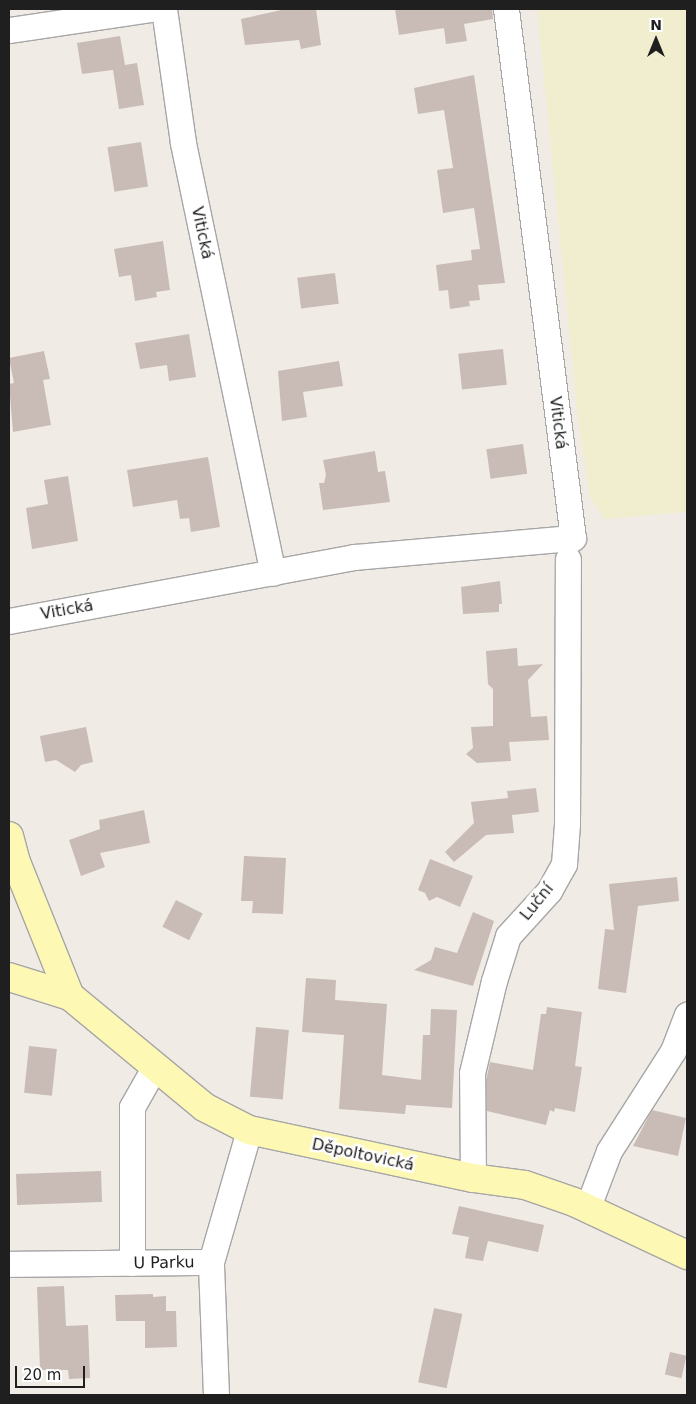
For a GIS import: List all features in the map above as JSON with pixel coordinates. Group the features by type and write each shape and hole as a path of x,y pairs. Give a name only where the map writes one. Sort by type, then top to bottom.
{"street":[{"path":"9,30 152,9"},
{"name":"Vitická","path":"164,9 182,143 273,573"},
{"name":"Vitická","path":"9,621 354,557 573,538 506,9"},
{"name":"Luční","path":"473,1178 472,1073 494,981 508,936 549,891 564,864 567,824 568,559"},
{"name":"Děpoltovická","path":"9,836 16,862 70,996"},
{"name":"Děpoltovická","path":"9,977 70,996 154,1068 204,1107 249,1130 473,1178 525,1185 587,1209 687,1255"},
{"path":"587,1209 609,1151 673,1051 687,1015"},
{"path":"132,1263 132,1107 154,1068"},
{"name":"U Parku","path":"9,1264 211,1262 249,1130"},
{"path":"211,1262 216,1395"}],"shaded area":[{"path":"537,9 687,9 687,512 604,519 590,497 578,419"}],"building":[{"path":"286,9 316,9 321,45 301,49 299,40 245,45 241,19"},
{"path":"395,9 492,9 493,19 464,24 467,41 446,44 444,28 399,35"},
{"path":"120,36 125,65 137,63 144,105 119,109 113,70 82,74 77,43"},
{"path":"474,75 505,283 478,285 480,300 469,301 470,306 450,309 448,290 439,291 436,265 472,260 471,250 480,249 474,208 443,213 437,170 453,168 444,110 418,114 414,88"},
{"path":"141,142 148,186 114,192 107,147"},
{"path":"163,241 170,290 156,292 157,297 135,301 131,275 119,277 114,249"},
{"path":"335,273 339,304 301,308 297,278"},
{"path":"189,334 196,377 169,381 167,365 140,369 135,343"},
{"path":"503,349 507,385 462,390 458,354"},
{"path":"44,351 50,379 43,380 51,425 13,432 9,384 14,383 9,358"},
{"path":"339,361 343,386 303,392 307,417 282,421 278,371"},
{"path":"523,444 527,474 491,479 486,449"},
{"path":"375,451 378,472 385,471 390,502 323,510 319,483 324,483 326,475 323,460"},
{"path":"208,457 220,527 191,532 189,518 180,519 177,500 133,507 127,470"},
{"path":"68,476 78,541 32,549 26,508 48,504 44,480"},
{"path":"500,581 502,604 499,604 499,612 463,614 461,587"},
{"path":"517,648 518,666 543,664 528,680 531,717 547,716 549,740 509,742 511,761 477,763 466,754 473,748 471,727 493,726 493,689 488,684 486,651"},
{"path":"86,727 93,762 81,765 75,772 56,760 45,762 40,736"},
{"path":"536,788 539,812 512,815 514,833 486,835 454,862 445,852 474,823 471,802 508,798 507,791"},
{"path":"144,810 150,843 100,853 105,867 81,876 69,840 100,829 99,820"},
{"path":"244,856 286,858 283,914 252,913 253,901 241,901"},
{"path":"430,859 473,876 460,907 437,897 429,901 425,893 418,890"},
{"path":"677,877 679,901 638,906 626,993 598,989 605,929 614,930 609,884"},
{"path":"176,900 203,914 189,940 162,927"},
{"path":"473,912 494,921 473,986 414,970 431,960 435,947 457,953"},
{"path":"306,978 336,980 335,1000 387,1004 382,1075 421,1080 423,1035 430,1035 431,1009 457,1010 452,1108 406,1105 405,1114 339,1109 344,1035 302,1032"},
{"path":"547,1007 582,1012 575,1066 582,1067 575,1112 555,1108 554,1112 550,1110 546,1125 487,1111 486,1081 490,1062 533,1070 541,1014 546,1014"},
{"path":"256,1027 289,1030 283,1100 250,1097"},
{"path":"29,1046 57,1049 52,1096 24,1093"},
{"path":"652,1110 686,1118 678,1156 633,1146"},
{"path":"101,1171 102,1202 17,1205 16,1174"},
{"path":"459,1206 544,1225 538,1252 488,1241 483,1261 465,1258 469,1237 452,1234"},
{"path":"64,1286 66,1326 88,1325 90,1378 69,1379 68,1370 40,1370 37,1287"},
{"path":"153,1294 153,1297 166,1296 166,1311 176,1311 177,1347 145,1348 145,1321 116,1321 115,1295"},
{"path":"434,1308 462,1314 447,1388 418,1382"},
{"path":"670,1352 687,1356 681,1378 665,1374"}]}
